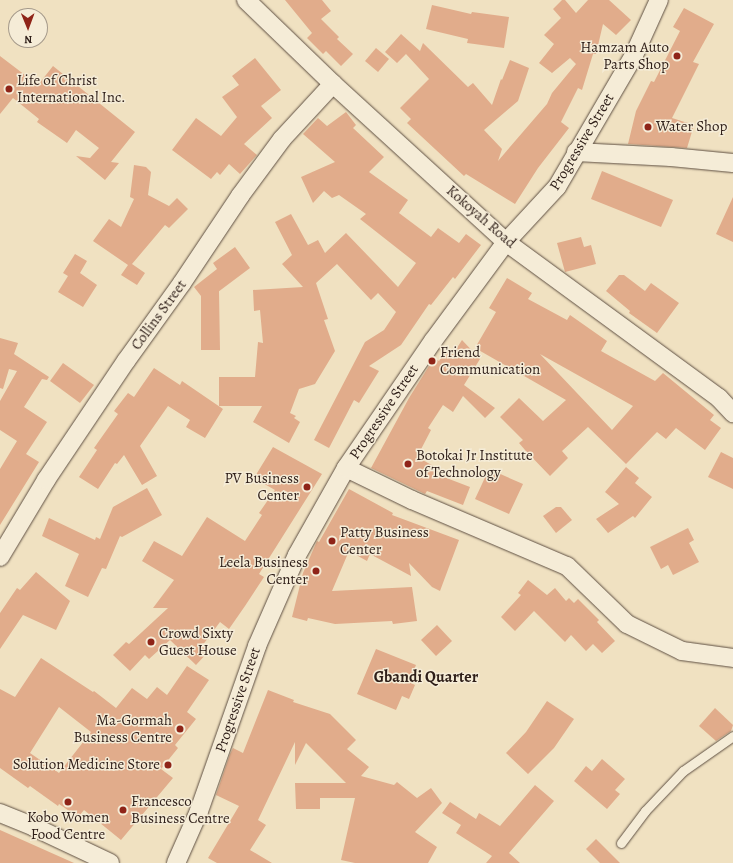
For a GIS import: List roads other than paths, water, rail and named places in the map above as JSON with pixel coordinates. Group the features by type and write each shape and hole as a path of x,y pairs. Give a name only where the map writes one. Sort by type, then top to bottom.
{"street":[{"name":"Kokoyah Road","path":"246,0 333,84 506,242 719,398 733,413"},
{"name":"Progressive Street","path":"176,863 199,811 260,639 297,555 346,468 433,341 506,242 557,187 576,152 634,56 659,0"},
{"name":"Collins Street","path":"0,557 46,480 240,196 282,139 333,84"},
{"path":"576,152 671,157 733,163"},
{"path":"346,468 412,500 567,566 627,624 682,651 733,658"},
{"path":"0,813 34,827 110,863"}],"lane":[{"path":"621,843 645,811 683,771 733,736"}],"place":[{"name":"Hamzam Auto Parts Shop","path":"677,56"},
{"name":"Life of Christ International Inc.","path":"9,89"},
{"name":"Water Shop","path":"648,127"},
{"name":"Friend Communication","path":"432,361"},
{"name":"Botokai Jr Institute of Technology","path":"408,464"},
{"name":"PV Business Center","path":"307,487"},
{"name":"Patty Business Center","path":"332,541"},
{"name":"Leela Business Center","path":"316,571"},
{"name":"Crowd Sixty Guest House","path":"151,642"},
{"name":"Ma-Gormah Business Centre","path":"180,729"},
{"name":"Solution Medicine Store","path":"168,765"},
{"name":"Kobo Women Food Centre","path":"68,802"},
{"name":"Francesco Business Centre","path":"123,810"}],"district":[{"name":"Gbandi Quarter","path":"426,677"}]}
